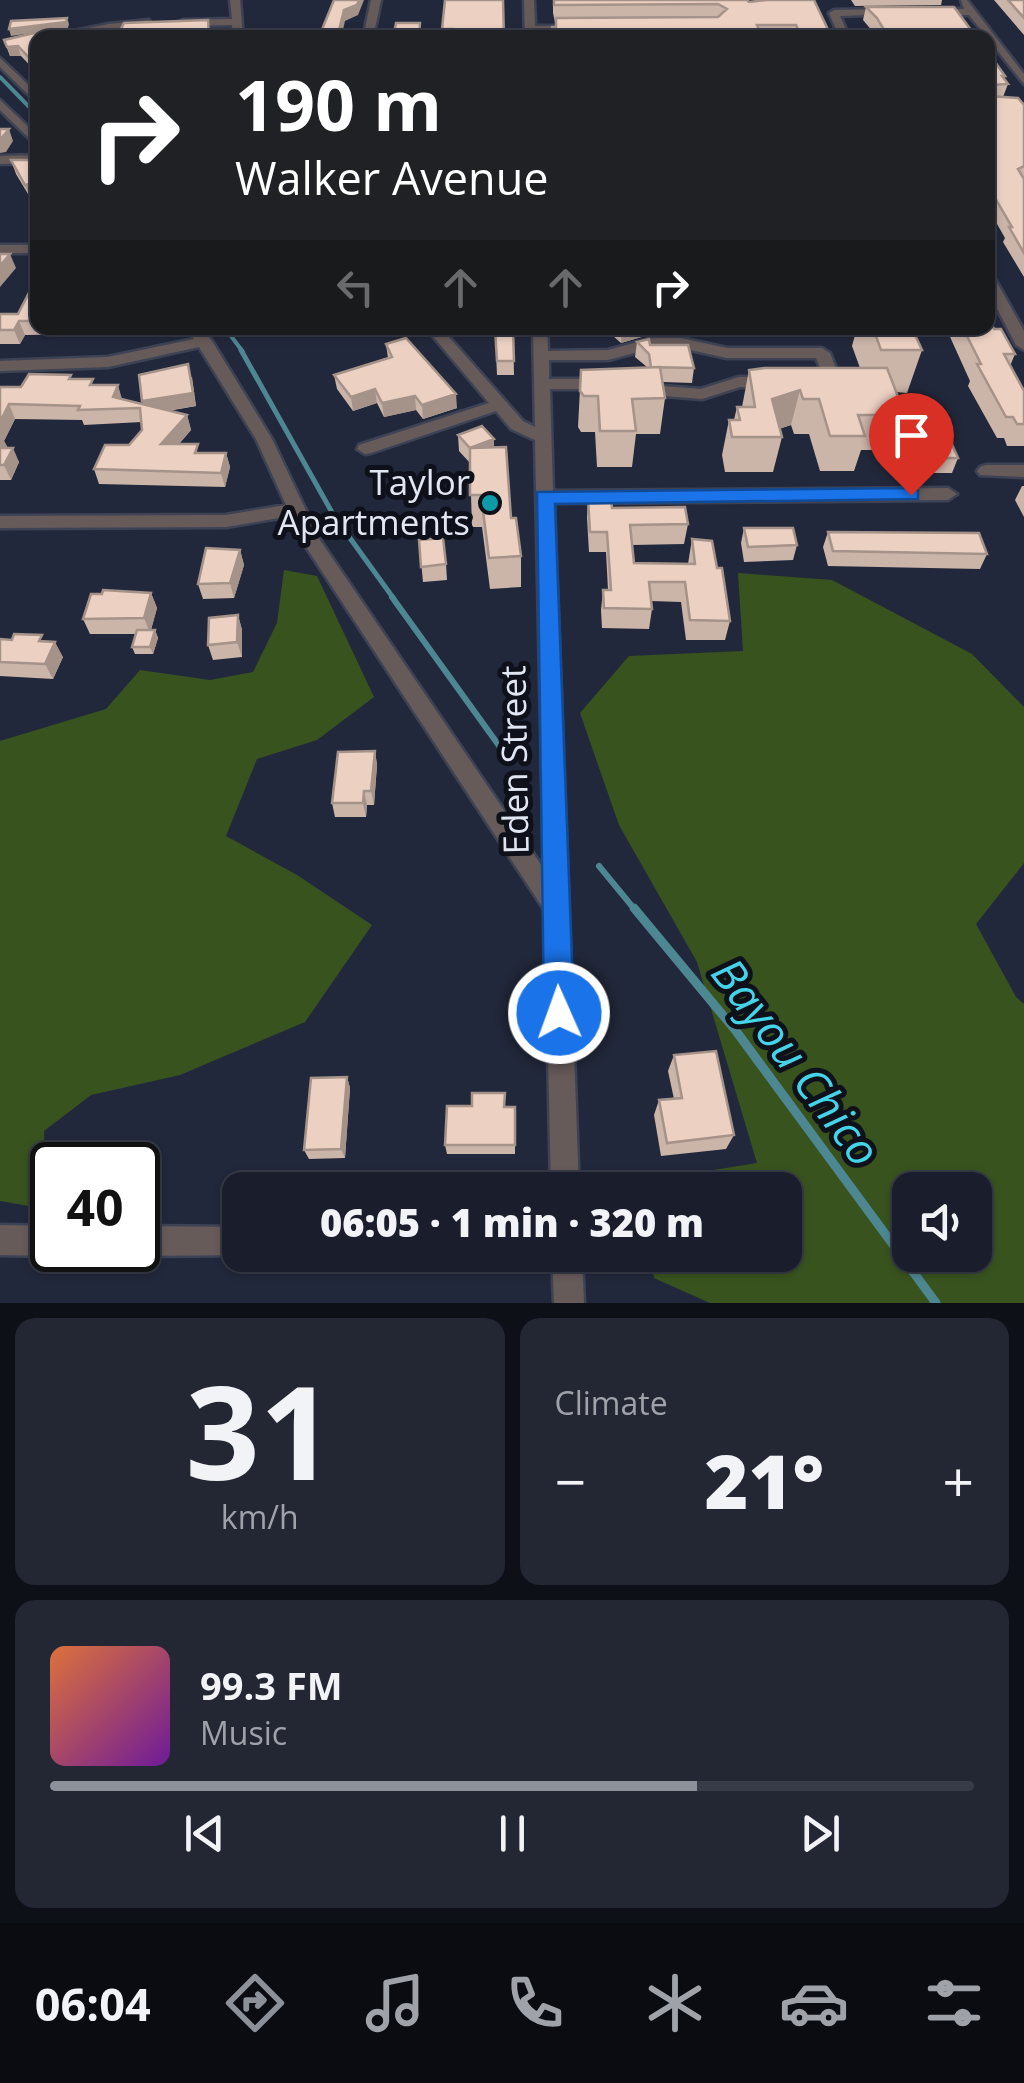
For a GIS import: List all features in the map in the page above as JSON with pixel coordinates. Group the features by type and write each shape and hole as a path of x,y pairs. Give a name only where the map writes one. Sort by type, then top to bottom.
{"street":[{"path":"235,0 237,30"},
{"path":"370,30 376,0"},
{"path":"529,0 530,30"},
{"path":"962,0 986,30"},
{"path":"841,30 834,13 899,12"},
{"path":"917,12 972,12"},
{"path":"108,30 126,23 236,22"},
{"path":"566,30 590,28"},
{"path":"995,43 1024,81"},
{"path":"0,61 30,93"},
{"path":"0,103 30,135"},
{"path":"0,160 30,160"},
{"path":"0,250 30,249"},
{"path":"995,292 1024,345"},
{"path":"0,366 87,364 196,335"},
{"path":"201,335 264,439 294,510 556,907"},
{"path":"439,335 522,428 543,437"},
{"name":"Eden Street","path":"540,335 564,1172"},
{"path":"540,356 608,355 653,343 681,343 727,353 822,354 832,382 739,382 702,394 671,394 612,384 541,384"},
{"path":"608,355 612,384"},
{"path":"365,450 499,405"},
{"path":"986,471 1024,471"},
{"path":"544,497 948,494"},
{"path":"0,522 226,521 294,510"},
{"path":"0,1240 30,1240"},
{"path":"160,1242 222,1242"},
{"path":"568,1272 569,1303"}],"green space":[{"path":"284,570 317,576 374,697 317,740 257,759 226,836 297,875 372,925 305,1022 180,1075 91,1095 44,1131 44,1142 30,1142 30,1206 0,1201 0,741 106,709 140,670 210,680 253,672 277,623"},
{"path":"738,573 832,580 972,654 1024,707 1024,863 976,924 1016,997 1024,1004 1024,1303 710,1303 654,1278 653,1272 802,1272 802,1172 701,1172 757,1163 697,962 619,825 580,713 629,656 743,651"}],"building":[{"path":"334,0 359,0 357,5 344,10 339,30 322,30"},
{"path":"445,0 503,0 504,30 442,29"},
{"path":"554,0 814,0 828,30 757,25 759,30 552,30 556,18 718,17 727,9 718,4 554,5"},
{"path":"1008,0 1024,0 1024,18"},
{"path":"866,7 954,7 971,30 884,30"},
{"path":"67,18 66,22 9,29 11,21"},
{"path":"208,20 209,30 120,30 124,23"},
{"path":"396,23 420,23 420,30 395,30"},
{"path":"30,34 30,59 18,46 7,47 4,40"},
{"path":"995,62 1005,76 1008,84 995,85"},
{"path":"995,96 1018,98 1024,105 1024,166 1018,169 1024,179 1024,253 995,198"},
{"path":"11,160 30,160 30,184 25,185"},
{"path":"30,291 30,321 19,321 14,330 0,330 0,314 18,314"},
{"path":"995,329 1001,329 1015,354 1004,354 1024,391 1024,424 1006,417 977,364 981,364 966,335 995,335"},
{"path":"495,335 513,335 514,361 497,361"},
{"path":"876,335 915,335 922,350 881,350"},
{"path":"406,338 456,394 422,405 415,396 382,403 375,389 351,397 334,375 392,357 386,344"},
{"path":"649,339 650,345 688,345 694,368 651,367 649,354 637,342"},
{"path":"188,364 193,393 142,401 139,375"},
{"path":"660,367 665,398 632,399 636,431 600,431 598,396 584,396 580,391 581,370"},
{"path":"887,368 905,415 858,415 865,436 830,436 819,399 803,399 800,390 772,399 782,437 732,437 729,420 740,420 737,407 755,407 749,370"},
{"path":"29,374 71,375 69,379 93,379 90,385 118,385 113,397 187,415 161,444 198,444 195,453 226,453 221,473 94,469 105,445 129,445 142,430 140,408 78,410 80,406 9,404 0,422 0,387 21,387"},
{"path":"482,426 494,439 470,448 458,435"},
{"path":"896,436 921,436 928,453 902,453"},
{"path":"932,442 951,442 958,458 938,458"},
{"path":"506,447 511,518 516,518 521,556 489,558 481,495 470,495 470,448"},
{"path":"0,448 13,448 4,465 0,465"},
{"path":"588,498 611,498 612,508 685,507 688,524 630,525 634,563 695,564 692,539 712,541 717,568 722,568 730,621 690,620 685,582 649,582 652,609 604,608 603,590 611,590 607,532 590,532"},
{"path":"744,528 793,528 797,545 748,547"},
{"path":"828,532 979,533 987,554 833,551"},
{"path":"443,538 446,564 421,567 419,540"},
{"path":"206,548 240,550 230,583 198,584"},
{"path":"103,590 151,593 144,618 83,619 91,594 102,594"},
{"path":"238,615 237,642 208,645 209,618"},
{"path":"137,630 155,630 150,647 132,647"},
{"path":"14,634 42,635 39,641 55,642 45,664 0,662 0,639 12,640"},
{"path":"375,751 371,791 364,791 363,803 332,803 338,752"},
{"path":"716,1051 734,1135 667,1143 659,1100 682,1098 674,1055"},
{"path":"347,1077 341,1149 304,1150 311,1078"},
{"path":"472,1093 505,1093 504,1107 515,1107 515,1145 445,1145 447,1106 472,1106"}],"waterway":[{"name":"Bayou Chico","path":"0,77 30,108"},
{"name":"Bayou Chico","path":"230,335 243,352"},
{"name":"Bayou Chico","path":"241,350 334,516 394,599"},
{"name":"Bayou Chico","path":"392,597 510,761"},
{"name":"Bayou Chico","path":"599,866 636,911"},
{"name":"Bayou Chico","path":"634,908 736,1031 936,1303"}],"place":[{"name":"Taylor Apartments","path":"490,503"}],"route":[{"path":"559,1013 544,497 911,495"}]}
